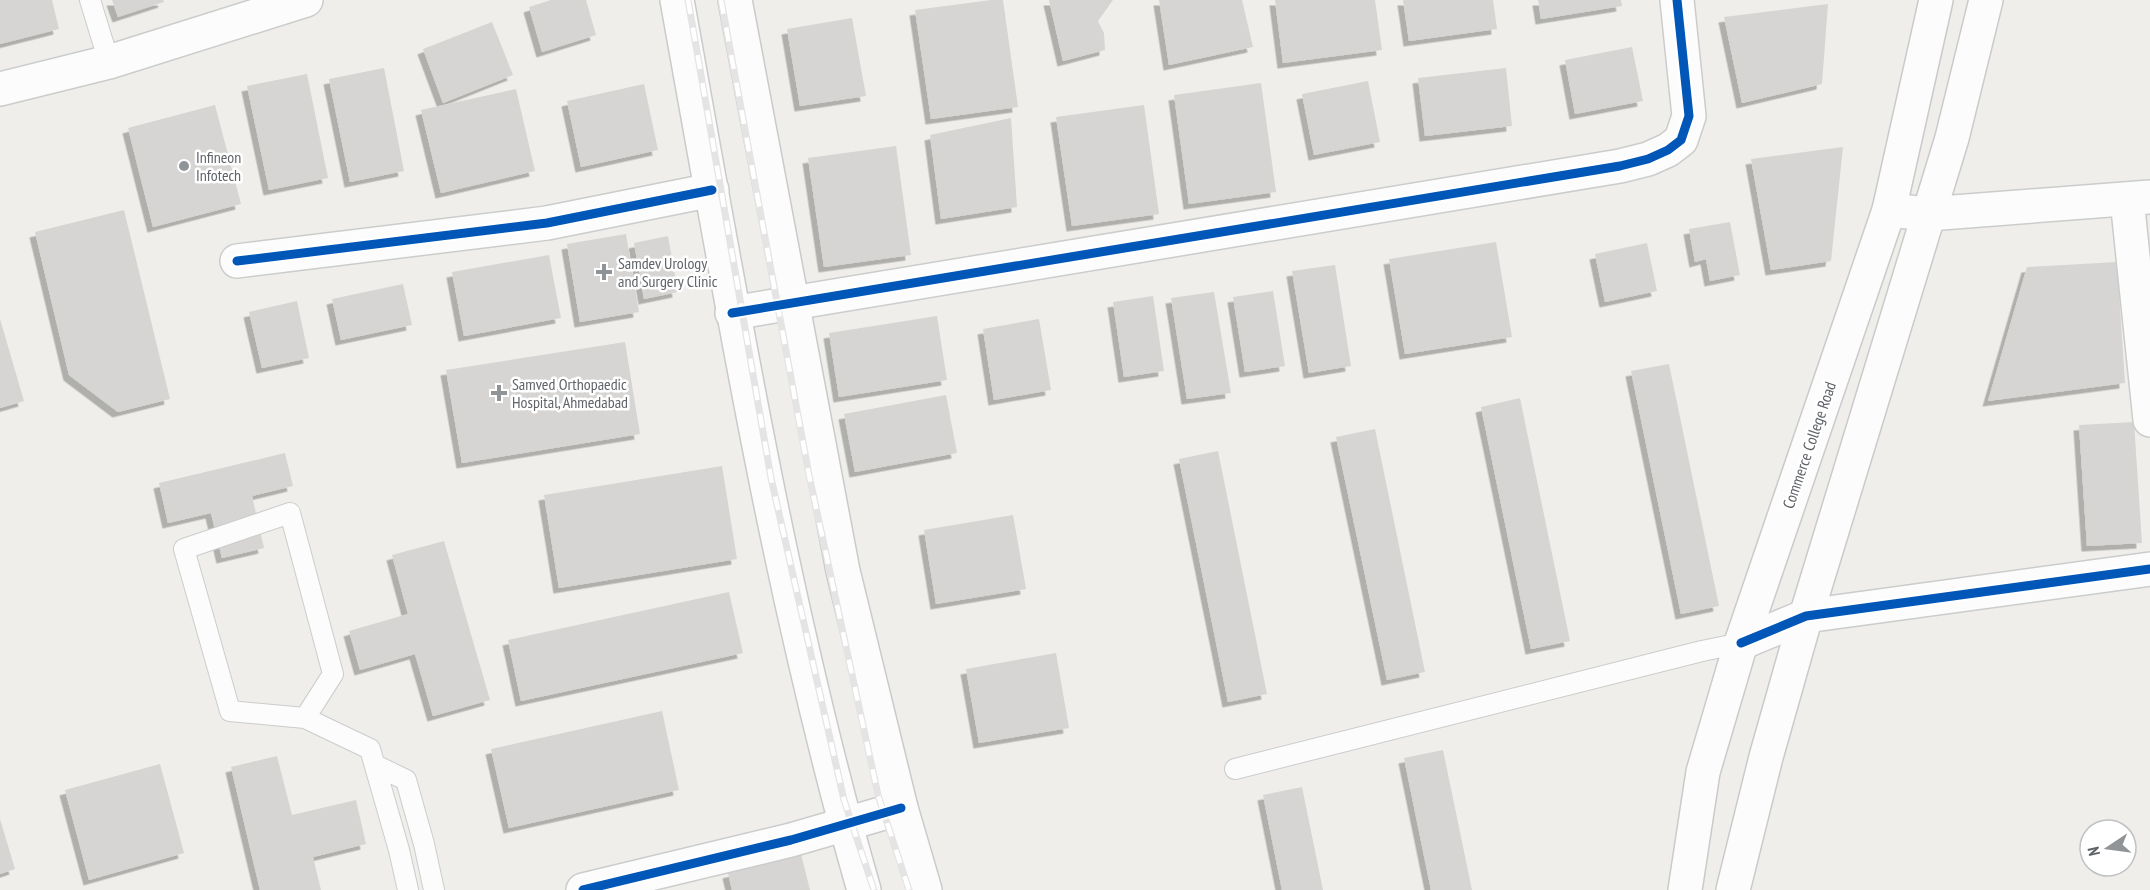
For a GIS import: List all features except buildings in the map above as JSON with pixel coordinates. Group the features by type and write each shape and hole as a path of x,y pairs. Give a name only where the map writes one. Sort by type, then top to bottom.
{"main road":[{"path":"0,89 109,62 306,0"},
{"path":"677,0 732,313 820,729 864,890"},
{"path":"735,0 843,571 901,808 925,890"},
{"path":"732,313 1620,166 1648,159 1668,150 1682,140 1689,116 1677,0"},
{"name":"Commerce College Road","path":"1685,890 1703,772 1741,643 1889,210 1936,0"},
{"path":"1733,890 1766,757 1806,616 1952,138 1986,0"},
{"path":"237,261 548,223 712,190"},
{"path":"1889,210 1929,214 2138,198 2150,420"},
{"path":"1741,643 1806,616 2150,569"},
{"path":"583,890 791,840 901,808"}],"lane":[{"path":"90,0 109,62"},
{"path":"305,718 333,674 290,513 184,549 230,711 305,718 370,749 408,890"},
{"path":"1235,768 1741,643"},
{"path":"375,765 406,780 434,890"}],"railway":[{"path":"688,0 771,478 844,800 874,890"},
{"path":"721,0 809,475 878,795 909,890"}],"cycle path":[{"path":"732,313 1620,166 1648,159 1668,150 1681,140 1689,116 1677,0"},
{"path":"237,261 547,223 712,190"},
{"path":"1741,643 1806,616 2150,569"},
{"path":"583,890 791,840 901,808"}],"place":[{"name":"Infineon Infotech","path":"184,166"},
{"name":"Samdev Urology and Surgery Clinic","path":"604,272"},
{"name":"Samved Orthopaedic Hospital, Ahmedabad","path":"499,393"}]}
